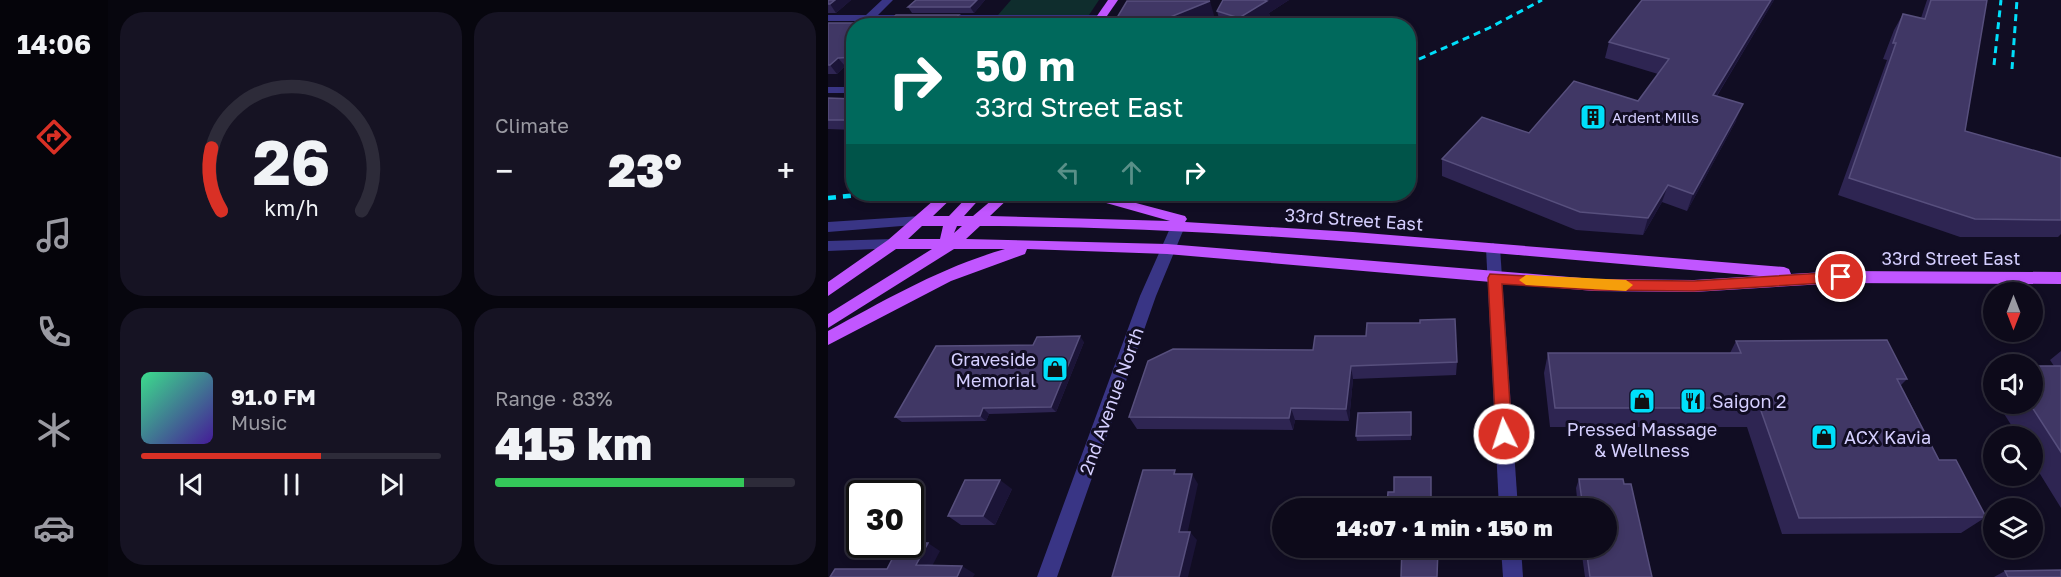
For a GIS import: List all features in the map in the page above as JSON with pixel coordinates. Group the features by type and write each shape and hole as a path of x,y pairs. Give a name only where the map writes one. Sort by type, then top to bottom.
{"main road":[{"path":"1101,18 1113,0"},
{"path":"828,290 893,244 942,201"},
{"path":"951,244 947,242 947,233 954,220 971,201"},
{"path":"828,322 951,244 999,201"},
{"path":"1113,201 1224,228"},
{"name":"33rd Street East","path":"921,221 1121,222 1224,228 1841,277"},
{"name":"33rd Street East","path":"893,244 1041,244 1167,249 1594,285 1694,286 1841,277 2061,278"},
{"path":"828,339 955,273 993,256 1041,244"}],"street":[{"path":"869,18 888,0"},
{"path":"828,18 919,18"},
{"path":"828,90 846,90"},
{"name":"33rd Street East","path":"828,227 921,221"},
{"name":"2nd Avenue North","path":"1047,577 1148,296 1178,226"},
{"name":"33rd Street East","path":"828,246 893,244"},
{"path":"1493,249 1508,498"},
{"path":"1512,558 1513,577"}],"green space":[{"path":"1011,0 1099,0 1089,15 998,15"}],"building":[{"path":"916,0 977,0 970,7 908,7"},
{"path":"1223,0 1267,1 1239,18 1217,11"},
{"name":"Ardent Mills","path":"1642,0 1771,0 1713,95 1743,104 1693,194 1668,185 1648,218 1580,212 1442,159 1482,117 1529,133 1574,81 1638,101 1669,59 1609,42"},
{"path":"1931,0 1987,0 1965,131 2061,158 2061,220 1975,219 1849,178 1896,43 1893,43 1903,14 1925,19"},
{"path":"1127,1 1210,1 1168,18 1117,18"},
{"path":"896,15 959,15 956,18 893,18"},
{"path":"828,23 846,23 846,58 838,58 830,65 828,65"},
{"path":"828,98 846,99 846,120 828,120"},
{"path":"1455,319 1457,362 1351,366 1346,409 1291,408 1289,418 1129,417 1148,361 1173,349 1313,350 1315,336 1366,336 1367,323 1420,323 1420,320"},
{"path":"1080,336 1051,407 983,408 980,416 895,417 936,346 1033,345 1037,337"},
{"path":"1887,340 1907,379 1897,379 1939,460 1956,460 1983,511 1983,517 1799,518 1760,408 1555,408 1548,353 1741,353 1736,341"},
{"path":"2043,366 2061,366 2061,452 2036,414 2043,414"},
{"path":"1411,412 1411,435 1356,436 1358,413"},
{"path":"1143,470 1175,470 1174,474 1192,474 1179,532 1190,532 1179,577 1112,577"},
{"path":"1394,477 1431,477 1431,498 1388,498 1388,492 1394,492"},
{"path":"1579,479 1623,479 1624,484 1631,484 1652,577 1590,577 1587,558 1617,558 1617,498 1582,498"},
{"path":"965,480 1000,480 983,516 948,516"},
{"path":"893,558 920,558 916,565 962,566 957,577 830,577 835,569 887,569"},
{"path":"1402,558 1438,558 1437,577 1401,577"},
{"path":"2061,570 2061,577 2008,577 2005,571"}],"railway":[{"path":"1416,60 1489,28 1542,0"},
{"path":"1994,65 2001,0"},
{"path":"2012,69 2017,0"},
{"path":"828,198 846,196"}],"slow traffic":[{"path":"1526,280 1626,285"}],"place":[{"name":"Ardent Mills","path":"1593,117"},
{"name":"Graveside Memorial","path":"1055,369"},
{"name":"Pressed Massage & Wellness","path":"1642,401"},
{"name":"Saigon 2","path":"1693,401"},
{"name":"ACX Kavia","path":"1824,437"}],"route":[{"path":"1504,434 1495,278 1594,285 1694,286 1841,277"}]}
